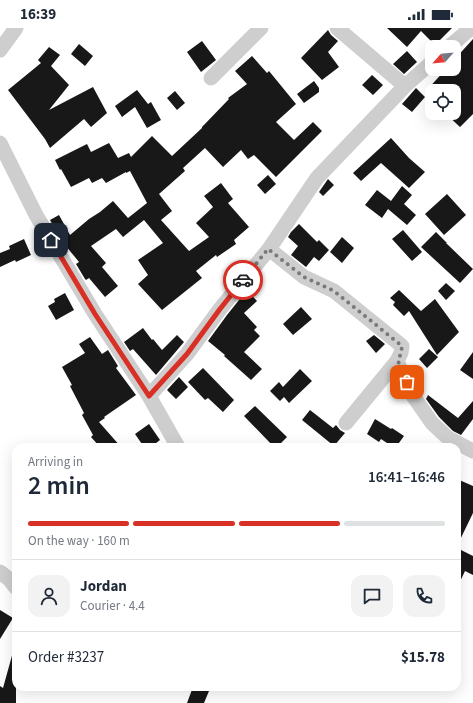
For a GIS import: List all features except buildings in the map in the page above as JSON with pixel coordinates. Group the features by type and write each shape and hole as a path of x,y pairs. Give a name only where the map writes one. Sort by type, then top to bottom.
{"street":[{"path":"0,50 16,28"},
{"path":"211,78 261,28"},
{"path":"337,28 405,86"},
{"path":"457,40 471,28"},
{"path":"149,396 187,354 220,309 268,249 317,178 405,86 425,68"},
{"path":"0,143 36,216 95,314 149,396 176,443"},
{"path":"268,249 304,277 334,291 402,346 398,361 346,423"},
{"path":"398,361 411,393 432,423 448,438 458,443"},
{"path":"461,445 473,451"},
{"path":"0,572 12,583"}],"way so far":[{"path":"243,280 268,249 304,277 334,291 402,346 398,361 407,382"}],"route":[{"path":"51,240 95,314 149,396 187,354 243,280"}]}
